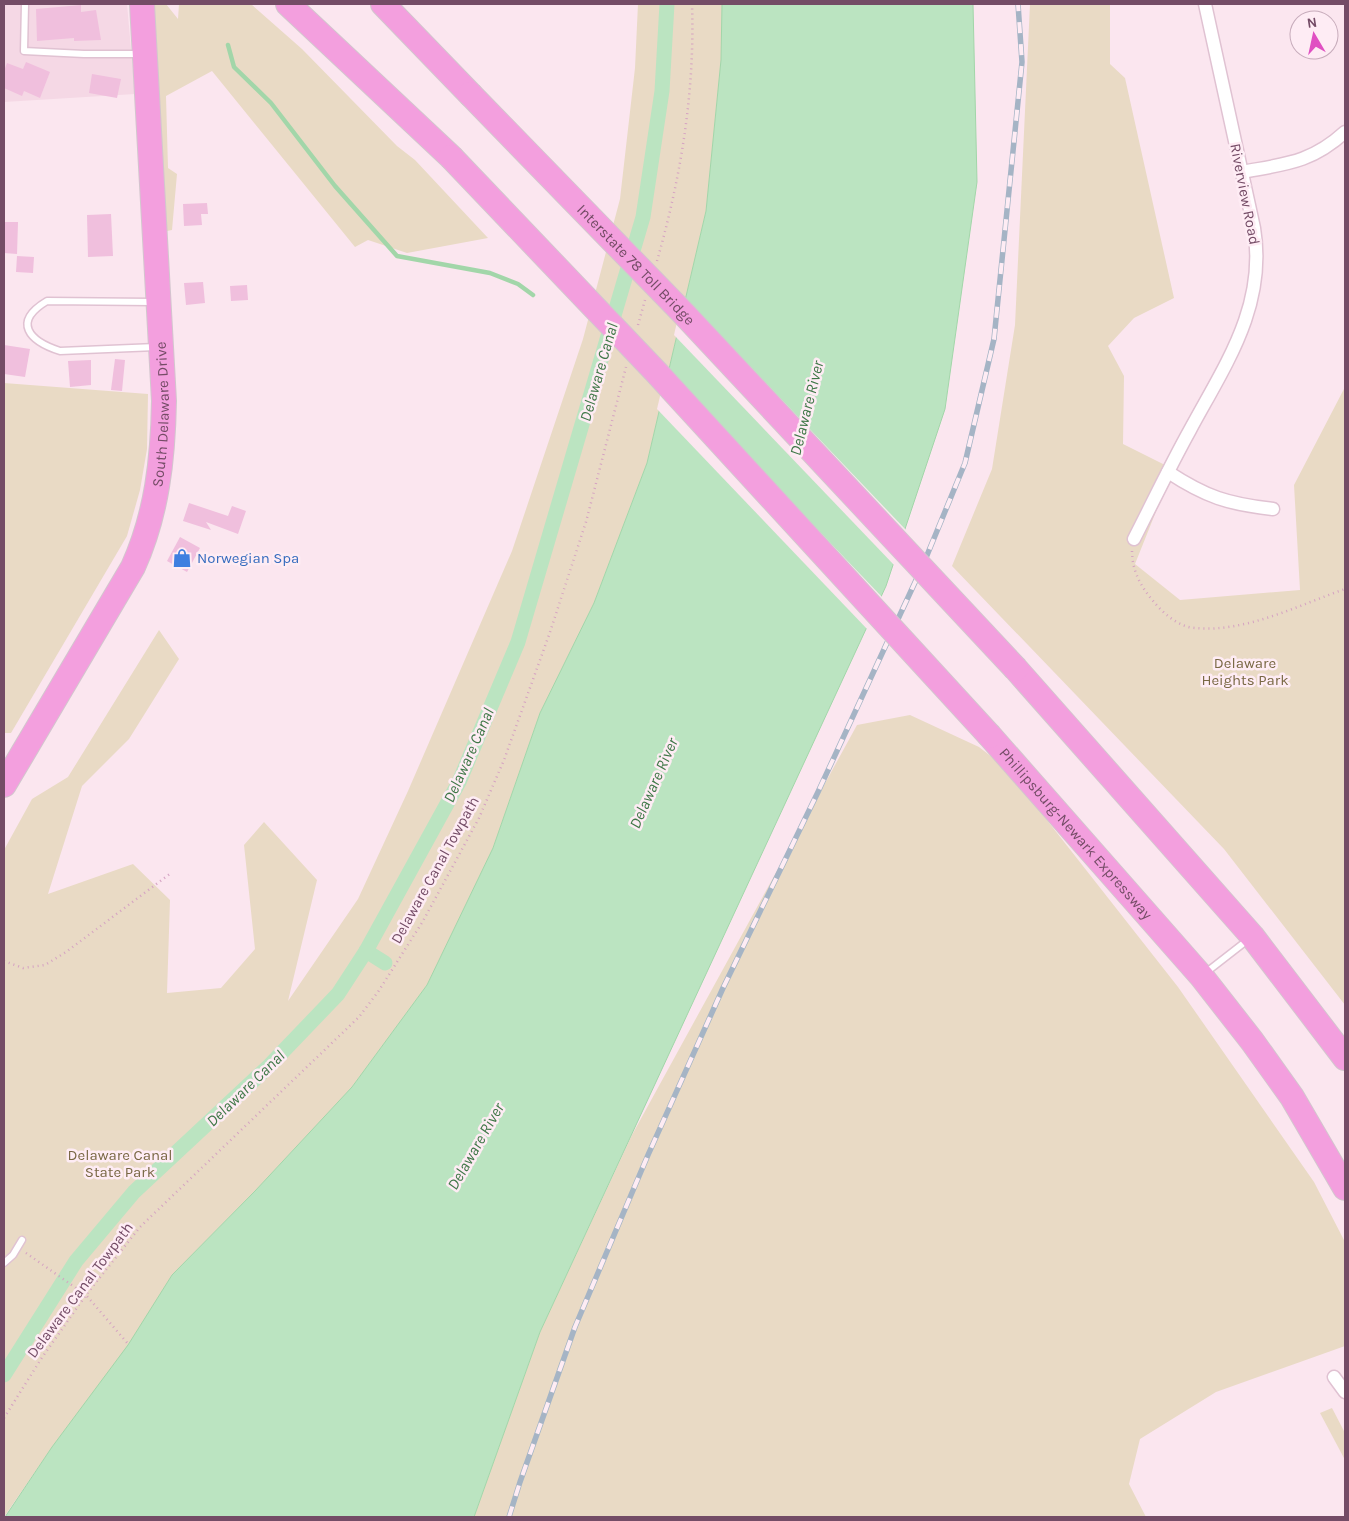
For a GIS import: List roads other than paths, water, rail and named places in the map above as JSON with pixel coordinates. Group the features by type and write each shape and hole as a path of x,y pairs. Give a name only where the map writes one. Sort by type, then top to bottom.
{"highway":[{"name":"South Delaware Drive","path":"4,785 126,580 143,544 153,512 162,456 164,401 142,4"},
{"name":"Phillipsburg-Newark Expressway","path":"288,4 451,157 656,372 775,504 990,736 1202,977 1292,1097 1345,1188"},
{"name":"Interstate 78 Toll Bridge","path":"383,4 684,314 800,437 1016,669 1252,936"},
{"path":"1252,936 1345,1058"}],"street":[{"name":"Riverview Road","path":"1134,539 1234,350 1244,326 1255,284 1257,254 1254,228 1206,4"},
{"path":"1242,172 1307,158 1331,145 1345,132"},
{"path":"1168,472 1193,489 1225,502 1273,509"},
{"path":"1334,1377 1345,1392"}],"lane":[{"path":"25,4 24,51 84,54 146,54"},
{"path":"160,302 47,301 36,307 29,317 27,328 32,338 45,346 60,351 162,347"},
{"path":"1202,977 1252,936"},
{"path":"4,1263 18,1248 22,1240"}],"water":[{"name":"Delaware River","path":"722,4 973,4 977,182 945,409 886,586 540,1332 474,1517 5,1517 52,1447 128,1345 172,1275 255,1191 352,1087 427,985 493,848 540,713 594,603 647,463 706,211 721,60"}],"waterway":[{"name":"Delaware Canal","path":"4,1375 76,1261 134,1192 269,1066 338,994 366,951 459,782 518,642 643,217 662,91 667,4"},
{"path":"228,45 234,67 271,103 335,186 397,256 490,273 518,284 533,295"},
{"path":"366,951 385,963"}],"railway":[{"path":"509,1517 575,1327 648,1155 723,988 818,792 923,565 965,463 994,339 1022,62 1018,4"}],"place":[{"name":"Norwegian Spa","path":"182,558"}],"park label":[{"name":"Delaware Heights Park","path":"1245,672"},
{"name":"Delaware Canal State Park","path":"120,1164"}]}
